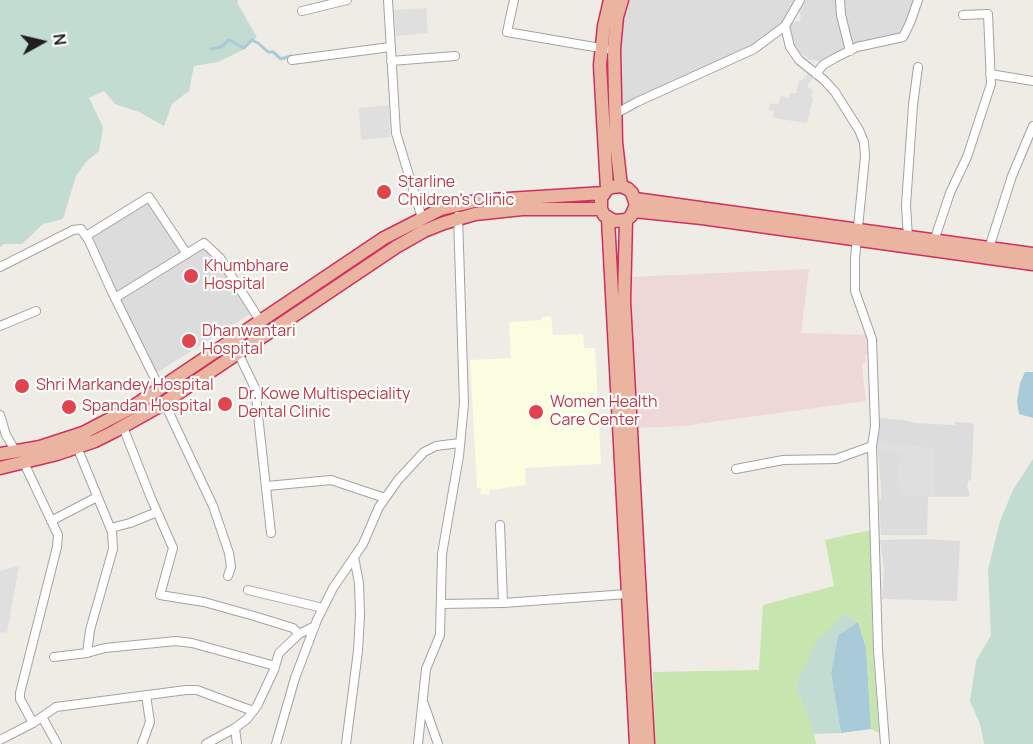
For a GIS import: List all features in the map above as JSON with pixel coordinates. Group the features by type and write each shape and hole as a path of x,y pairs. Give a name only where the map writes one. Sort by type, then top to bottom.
{"highway":[{"path":"610,0 604,26 621,186"},
{"path":"622,0 608,49 600,65 606,191 601,198 605,214 636,744"},
{"path":"0,454 40,447 83,433 131,408 384,238 441,209 475,201 606,191 621,186 628,189 632,210 624,301 648,744"},
{"path":"0,468 95,441 164,402 396,247 424,231 475,214 522,209 605,214 614,221 632,210 708,207 857,235 1033,264"},
{"path":"857,235 908,238 932,246 989,248 1033,254"}],"street":[{"path":"302,11 347,0"},
{"path":"388,0 396,133 422,218"},
{"path":"514,0 507,32 608,49"},
{"path":"615,114 754,49 785,27 800,0"},
{"path":"840,0 841,15 850,51"},
{"path":"816,74 823,65 864,45 903,37 918,0"},
{"path":"932,246 950,193 967,157 991,84 988,14 963,15"},
{"path":"785,27 790,47 799,60 835,92 864,142 866,157 855,258 855,291 872,339 875,426 872,446 878,650 885,744"},
{"path":"292,60 390,46"},
{"path":"391,62 455,56"},
{"path":"908,238 906,206 918,67"},
{"path":"990,74 1033,81"},
{"path":"989,248 1012,176 1033,126"},
{"path":"86,236 149,197 187,254"},
{"path":"418,744 426,669 440,635 442,554 464,403 456,205"},
{"path":"0,267 73,230 81,229 160,389"},
{"path":"115,298 204,243 220,258 261,322"},
{"path":"0,326 36,311"},
{"path":"238,353 255,388 271,533"},
{"path":"164,402 213,506 229,553 231,567 228,576"},
{"path":"0,415 6,435 16,452"},
{"path":"123,426 174,548 160,595 204,602 254,616 293,628 299,634"},
{"path":"276,744 294,678 315,626 333,588 363,544 379,507 398,480 424,452 436,446 460,442"},
{"path":"736,470 783,460 836,459 872,446"},
{"path":"77,447 111,528 113,549 90,630 87,653"},
{"path":"24,463 58,534 57,547 20,693 20,699 33,723"},
{"path":"267,486 331,480 385,498"},
{"path":"51,521 97,497"},
{"path":"111,528 157,512"},
{"path":"500,525 504,603"},
{"path":"346,744 358,651 360,615 359,583 354,557"},
{"path":"248,590 323,608"},
{"path":"441,604 504,603 627,594"},
{"path":"206,744 235,728 253,711 279,653 299,634 315,626"},
{"path":"54,657 105,648 176,641 192,643 275,666"},
{"path":"0,740 56,708 146,695 197,690 253,711"},
{"path":"142,744 150,722 146,695"},
{"path":"423,699 438,744"},
{"path":"42,717 57,744"},
{"path":"235,728 237,744"}],"shaded area":[{"path":"0,0 238,0 237,3 257,37 243,50 218,62 194,66 189,91 172,104 164,126 139,112 115,104 104,91 89,98 103,127 99,151 86,162 76,176 63,219 43,224 22,244 4,244 0,247"},
{"path":"623,0 800,0 778,33 617,113 613,63"},
{"path":"805,0 839,0 848,49 821,61 810,60 795,49 789,24 801,20 799,10"},
{"path":"843,0 915,0 901,34 851,45 844,17 846,16"},
{"path":"426,8 428,33 396,36 394,10"},
{"path":"809,73 813,78 807,86 813,91 811,96 813,98 807,123 773,118 774,112 769,110 770,103 778,105 781,96 789,98 790,93 796,93 799,80"},
{"path":"389,105 390,137 361,140 359,108"},
{"path":"149,197 186,253 204,243 220,258 255,311 153,375 86,236"},
{"path":"809,269 801,333 866,335 867,355 865,355 866,361 862,366 866,401 683,426 636,428 629,277"},
{"name":"Women Health Care Center","path":"551,316 553,335 583,334 584,348 595,348 601,464 525,468 526,485 490,490 489,495 480,494 481,488 477,488 470,360 511,358 509,322 541,320 543,317"},
{"path":"879,418 915,423 954,425 956,422 971,423 974,426 971,480 968,481 967,489 969,497 928,497 927,535 881,535 879,500 881,500 881,486 877,442"},
{"path":"877,442 935,448 935,496 898,495 898,492 901,492 901,486 897,485 897,464 900,463 901,454 896,451 878,451"},
{"path":"1033,459 1033,744 984,744 980,724 970,701 976,661 991,635 988,570 1000,521 1013,490"},
{"path":"880,540 960,541 957,601 882,599 884,570"},
{"path":"19,566 7,633 0,632 0,571"},
{"path":"845,614 858,622 838,635 831,673 841,733 814,734 796,686 816,642"}],"green space":[{"path":"871,530 873,650 879,733 871,729 866,646 858,622 845,614 796,685 816,744 654,744 653,672 759,670 763,605 834,586 825,540"}],"water":[{"path":"1025,372 1033,372 1033,418 1019,414 1017,402 1020,383"},
{"path":"858,622 866,647 871,729 841,733 831,673 838,635"}],"waterway":[{"path":"211,49 221,47 229,40 244,48 252,40 281,59 294,57"}],"place":[{"name":"Starline Children's Clinic","path":"384,192"},
{"name":"Khumbhare Hospital","path":"191,276"},
{"name":"Dhanwantari Hospital","path":"189,341"},
{"name":"Shri Markandey Hospital","path":"22,386"},
{"name":"Dr. Kowe Multispeciality Dental Clinic","path":"225,404"},
{"name":"Spandan Hospital","path":"69,407"},
{"name":"Women Health Care Center","path":"536,412"}]}
